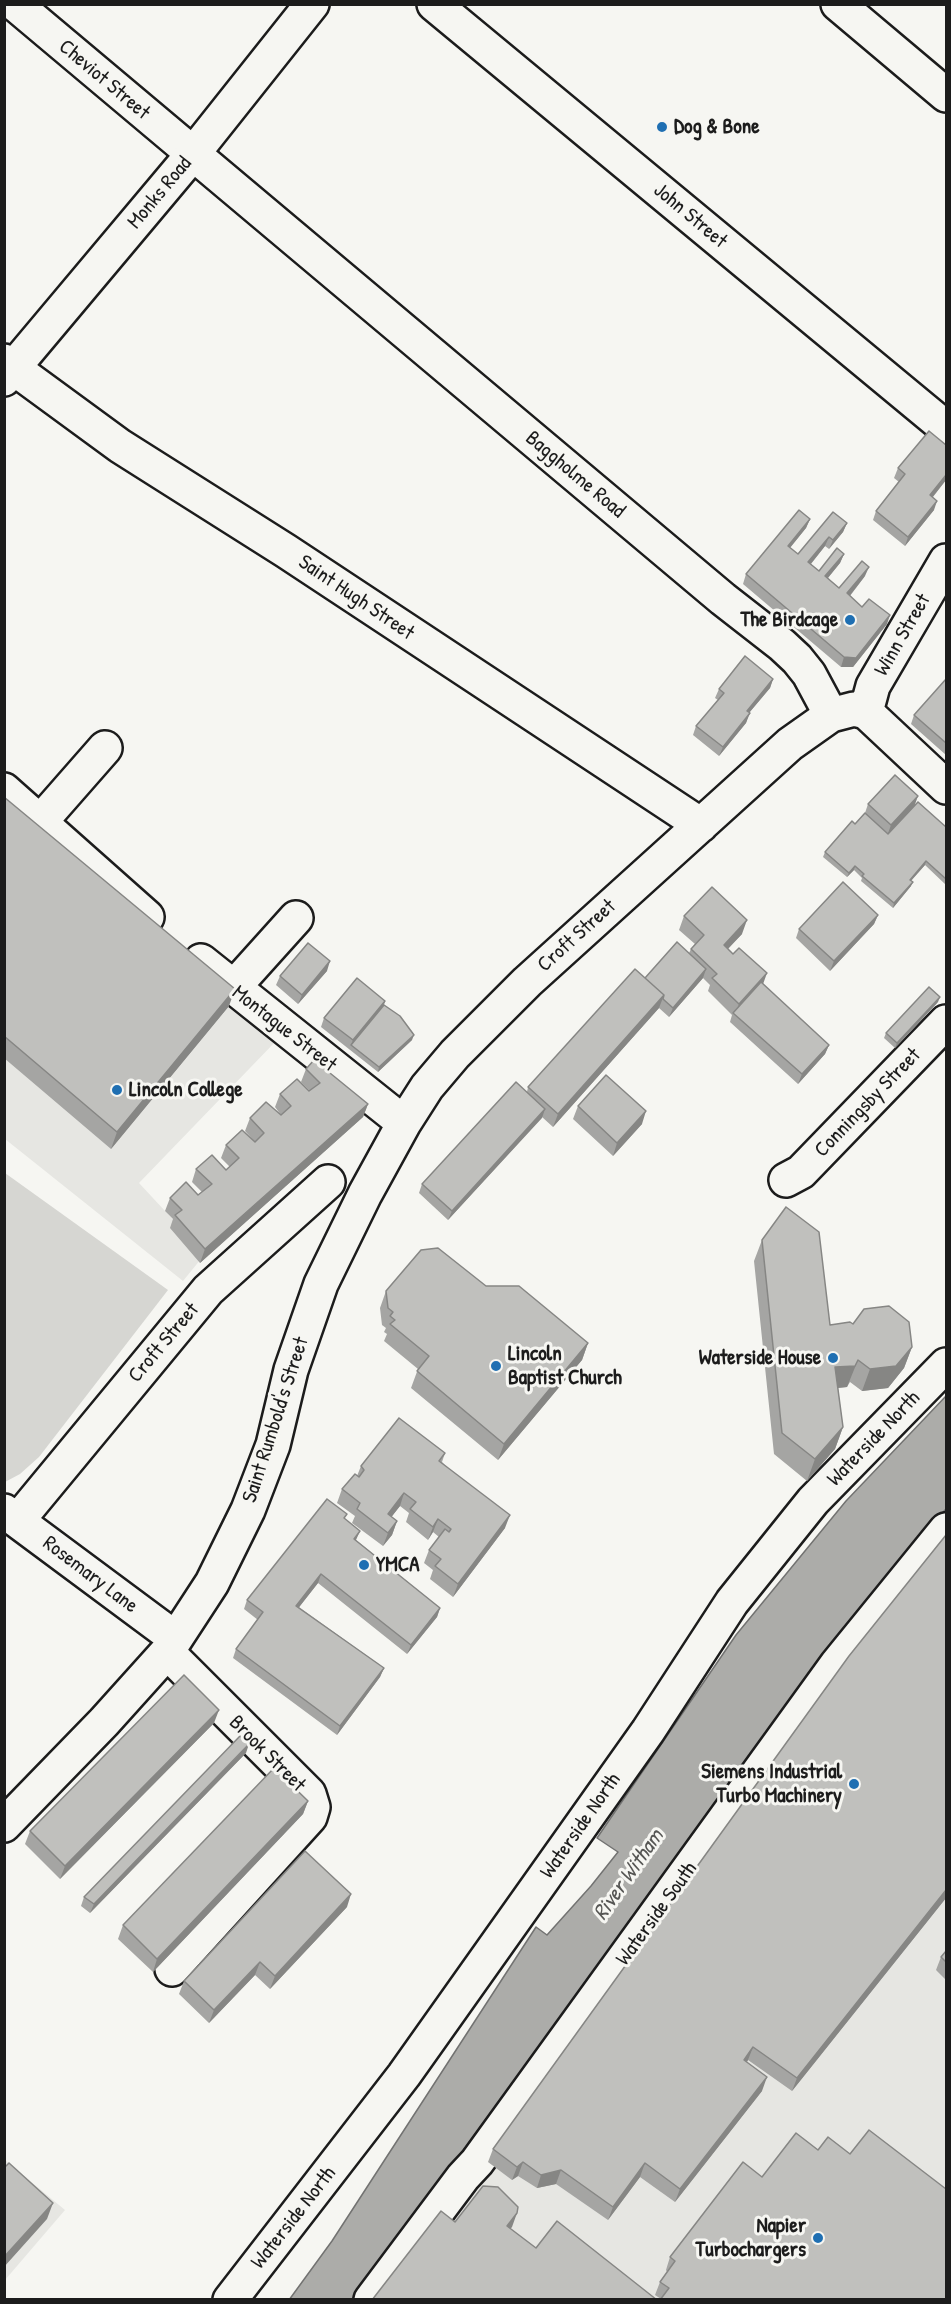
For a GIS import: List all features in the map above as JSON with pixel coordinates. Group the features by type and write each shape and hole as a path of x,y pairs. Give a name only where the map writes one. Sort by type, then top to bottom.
{"street":[{"name":"Cheviot Street","path":"15,4 192,154"},
{"name":"Monks Road","path":"7,369 192,154 312,4"},
{"name":"John Street","path":"434,4 946,428"},
{"path":"838,4 946,95"},
{"name":"Baggholme Road","path":"192,154 723,599 782,645 809,674 831,715"},
{"name":"Saint Hugh Street","path":"7,369 120,446 286,551 701,825"},
{"name":"Winn Street","path":"866,712 873,686 946,561"},
{"path":"831,715 854,709 866,712 946,787"},
{"name":"Croft Street","path":"365,1194 404,1123 428,1087 455,1054 527,982 790,744 831,715"},
{"path":"41,821 105,748"},
{"name":"Montague Street","path":"4,790 122,896 233,988 404,1123"},
{"path":"233,988 296,918"},
{"name":"Conningsby Street","path":"786,1180 793,1178 807,1166 946,1022"},
{"name":"Croft Street","path":"11,1516 208,1290 328,1182"},
{"name":"Saint Rumbold's Street","path":"4,1826 104,1722 171,1645 212,1583 248,1510 273,1445 291,1370 321,1284 365,1194"},
{"name":"Waterside North","path":"230,2300 404,2076 648,1731 732,1602 813,1501 946,1365"},
{"name":"Rosemary Lane","path":"11,1516 171,1645"},
{"name":"Waterside South","path":"371,2300 463,2177 477,2162 837,1665 946,1530"},
{"name":"Brook Street","path":"171,1645 309,1794 313,1807 310,1817 172,1969"}],"shaded area":[{"name":"Lincoln College","path":"4,811 277,1040 139,1183 205,1254 183,1281 5,1139"},
{"path":"5,1173 168,1290 39,1457 20,1474 5,1482"},
{"path":"946,1509 946,2299 355,2300 562,2015 924,1532"},
{"path":"5,2160 65,2210 5,2280"}],"water":[{"name":"River Witham","path":"946,1396 946,1509 924,1532 562,2015 355,2299 289,2300 332,2241 536,1927 547,1935 618,1852 597,1838 736,1635 846,1501"}],"building":[{"path":"929,431 946,445 946,475 930,495 937,501 908,537 876,511 905,474 898,468"},
{"path":"799,510 810,519 788,546 798,554 833,512 847,523 833,540 829,537 808,562 819,571 837,548 844,554 825,576 839,588 862,561 869,567 847,593 862,607 869,599 890,615 856,658 844,657 746,574"},
{"path":"745,656 773,679 747,711 750,713 723,747 696,726 724,693 719,689"},
{"path":"946,679 946,743 914,715"},
{"path":"895,775 918,796 891,825 868,804"},
{"path":"4,797 235,989 117,1132 4,1036"},
{"path":"918,802 946,827 946,879 926,861 910,880 913,882 894,903 862,876 864,874 855,866 849,873 825,852 852,821 855,824 865,813 888,834"},
{"path":"843,882 878,915 834,961 799,929"},
{"path":"712,887 747,920 724,945 733,954 739,948 767,973 739,1004 712,978 717,974 691,949 704,935 684,916"},
{"path":"677,942 706,969 673,1008 663,999 664,995 645,978"},
{"path":"308,943 330,961 302,995 280,976"},
{"path":"635,969 664,995 558,1114 528,1087"},
{"path":"357,978 385,1001 353,1040 324,1018"},
{"path":"761,982 829,1045 802,1074 733,1013"},
{"path":"929,987 940,997 897,1043 886,1033"},
{"path":"384,1005 400,1016 414,1035 379,1067 351,1045"},
{"path":"314,1060 368,1104 205,1249 175,1215 182,1210 170,1198 186,1182 198,1195 212,1184 196,1169 212,1155 226,1170 239,1158 226,1145 242,1130 255,1142 264,1133 250,1118 266,1102 281,1115 291,1106 280,1094 297,1079 309,1091 320,1083 306,1069"},
{"path":"606,1075 646,1111 617,1143 578,1106"},
{"path":"516,1082 545,1109 452,1211 422,1184"},
{"name":"Waterside House","path":"786,1207 819,1232 830,1325 850,1322 853,1324 864,1309 889,1306 909,1322 912,1347 896,1366 870,1369 858,1360 855,1366 835,1367 843,1427 815,1459 782,1433 762,1240"},
{"name":"Lincoln Baptist Church","path":"438,1248 486,1286 519,1286 588,1343 504,1444 417,1371 429,1356 390,1324 395,1320 390,1316 393,1312 388,1308 386,1291 421,1250"},
{"path":"399,1418 445,1453 439,1461 510,1515 458,1584 435,1566 441,1559 429,1550 445,1529 449,1532 451,1529 438,1519 433,1527 410,1509 416,1502 404,1493 388,1514 397,1521 388,1533 357,1509 360,1503 342,1489 355,1474 359,1477 364,1470 361,1466"},
{"path":"327,1499 347,1514 344,1518 360,1531 354,1539 440,1608 411,1645 321,1574 296,1606 384,1668 340,1726 236,1649 263,1612 247,1600"},
{"name":"Siemens Industrial Turbo Machinery","path":"946,1535 946,1890 797,2078 753,2047 744,2060 767,2077 680,2189 645,2163 613,2207 561,2170 541,2175 523,2162 517,2167 493,2149 849,1656"},
{"path":"184,1675 219,1710 65,1866 30,1831"},
{"path":"240,1736 249,1744 94,1904 84,1897"},
{"path":"274,1768 308,1801 157,1959 123,1925"},
{"path":"305,1851 351,1894 275,1976 260,1962 214,2010 184,1981"},
{"path":"946,1951 946,1962 941,1957"},
{"name":"Napier Turbochargers","path":"869,2130 946,2189 946,2300 660,2300 669,2288 660,2282 675,2261 670,2257 743,2162 762,2177 796,2133 818,2150 828,2137 850,2154"},
{"path":"9,2163 53,2203 4,2257 4,2168"},
{"path":"483,2186 498,2187 518,2207 517,2213 507,2226 536,2248 557,2221 657,2300 372,2300 441,2211 455,2222"}],"place":[{"name":"Dog & Bone","path":"662,127"},
{"name":"The Birdcage","path":"850,620"},
{"name":"Lincoln College","path":"117,1090"},
{"name":"Waterside House","path":"833,1358"},
{"name":"Lincoln Baptist Church","path":"496,1366"},
{"name":"YMCA","path":"364,1565"},
{"name":"Siemens Industrial Turbo Machinery","path":"854,1784"},
{"name":"Napier Turbochargers","path":"818,2238"}]}
